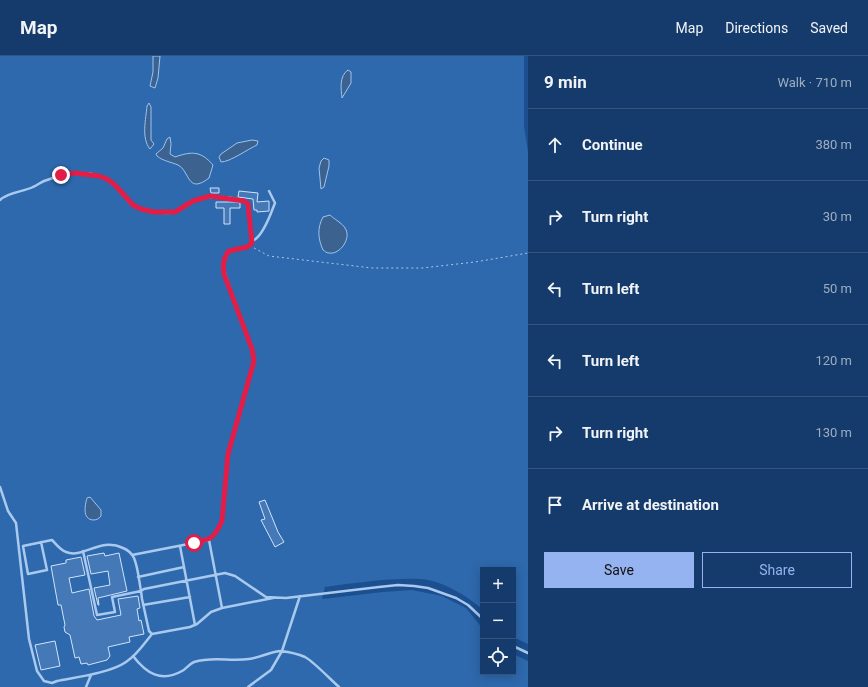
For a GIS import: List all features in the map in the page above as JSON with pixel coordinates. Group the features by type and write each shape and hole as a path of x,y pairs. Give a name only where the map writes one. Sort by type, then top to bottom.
{"lane":[{"path":"0,200 7,195 22,192 45,180 61,175 75,173 90,174 107,179 115,185 133,205 141,209 154,212 175,212 193,201 210,196 244,201 248,204 252,240 250,245 229,251 224,262 224,274 252,349 254,361 228,454 222,521 217,531 209,540 132,555"},
{"path":"252,240 256,240 266,224 275,203 269,191"},
{"path":"0,487 8,511 16,523 29,639 38,671 44,681 52,683 118,666 133,656 152,634 190,627 195,625 211,612 222,608 273,598 380,586 414,586 428,588 456,598 468,604 480,615"},
{"path":"41,542 47,570 28,574 23,546 41,542 52,540 64,552 70,553 110,544 130,551 134,559 149,631 152,634"},
{"path":"209,540 222,608"},
{"path":"180,546 195,625"},
{"path":"83,551 97,615 115,612 112,597 225,573 235,576 266,597 273,598"},
{"path":"138,577 184,568"},
{"path":"248,687 271,670 282,651 300,596"},
{"path":"143,606 190,598"},
{"path":"516,647 528,653"},
{"path":"133,656 149,673 156,676 174,676 184,670 192,662 216,658 248,660 282,651 306,657 339,687"},
{"path":"86,687 91,674"}],"path":[{"path":"250,245 269,256 372,268 422,268 476,262 528,253"}],"shaded area":[{"path":"0,56 524,56 524,126 528,152 528,644 516,638 516,567 480,567 480,607 470,599 454,590 437,582 420,579 384,580 325,587 322,599 412,590 442,596 466,608 480,625 480,675 516,675 516,655 528,661 528,687 0,687"},
{"path":"153,56 160,56 158,78 155,88 150,86 153,72"},
{"path":"348,70 351,72 351,83 342,98 342,79"},
{"path":"149,103 151,107 151,140 154,144 150,149 147,145 145,134 147,106"},
{"path":"170,137 170,154 175,157 191,153 200,155 209,160 213,165 209,178 202,183 193,183 178,165 157,156 156,154 163,148 167,139"},
{"path":"252,140 258,141 257,145 234,158 221,162 219,157 221,154 237,143"},
{"path":"324,158 329,160 329,166 324,187 321,189 319,168 321,161"},
{"path":"330,215 342,224 347,232 347,236 341,249 333,253 327,253 323,250 319,234 323,217"},
{"path":"90,497 101,510 101,516 96,520 87,517 85,511 87,498"}],"building":[{"path":"210,188 219,188 219,193 211,193"},
{"path":"239,191 258,193 257,202 269,201 269,211 257,212 257,210 254,210 253,199 238,197"},
{"path":"216,202 240,203 240,208 230,208 230,224 224,224 224,208 216,208"},
{"path":"265,500 278,532 284,542 275,547 261,520 265,519 259,502"},
{"path":"104,553 105,556 119,553 127,591 98,598 98,605 94,588 110,585 108,571 91,574 87,556"},
{"path":"81,557 85,575 69,578 72,593 89,589 94,616 97,620 121,615 118,599 138,596 140,608 137,609 139,621 141,620 144,634 129,637 130,642 108,647 110,656 107,660 88,665 87,663 81,664 79,657 75,658 70,635 65,632 61,605 58,605 51,566 66,563 66,560"},
{"path":"55,641 60,666 41,670 35,645"}],"route":[{"path":"61,175 75,173 90,174 107,179 115,185 133,205 141,209 154,212 175,212 193,201 210,196 231,198 244,201 248,204 252,243 247,247 229,251 224,258 223,267 224,274 252,349 254,361 228,454 222,521 217,531 209,540 194,543"}]}
